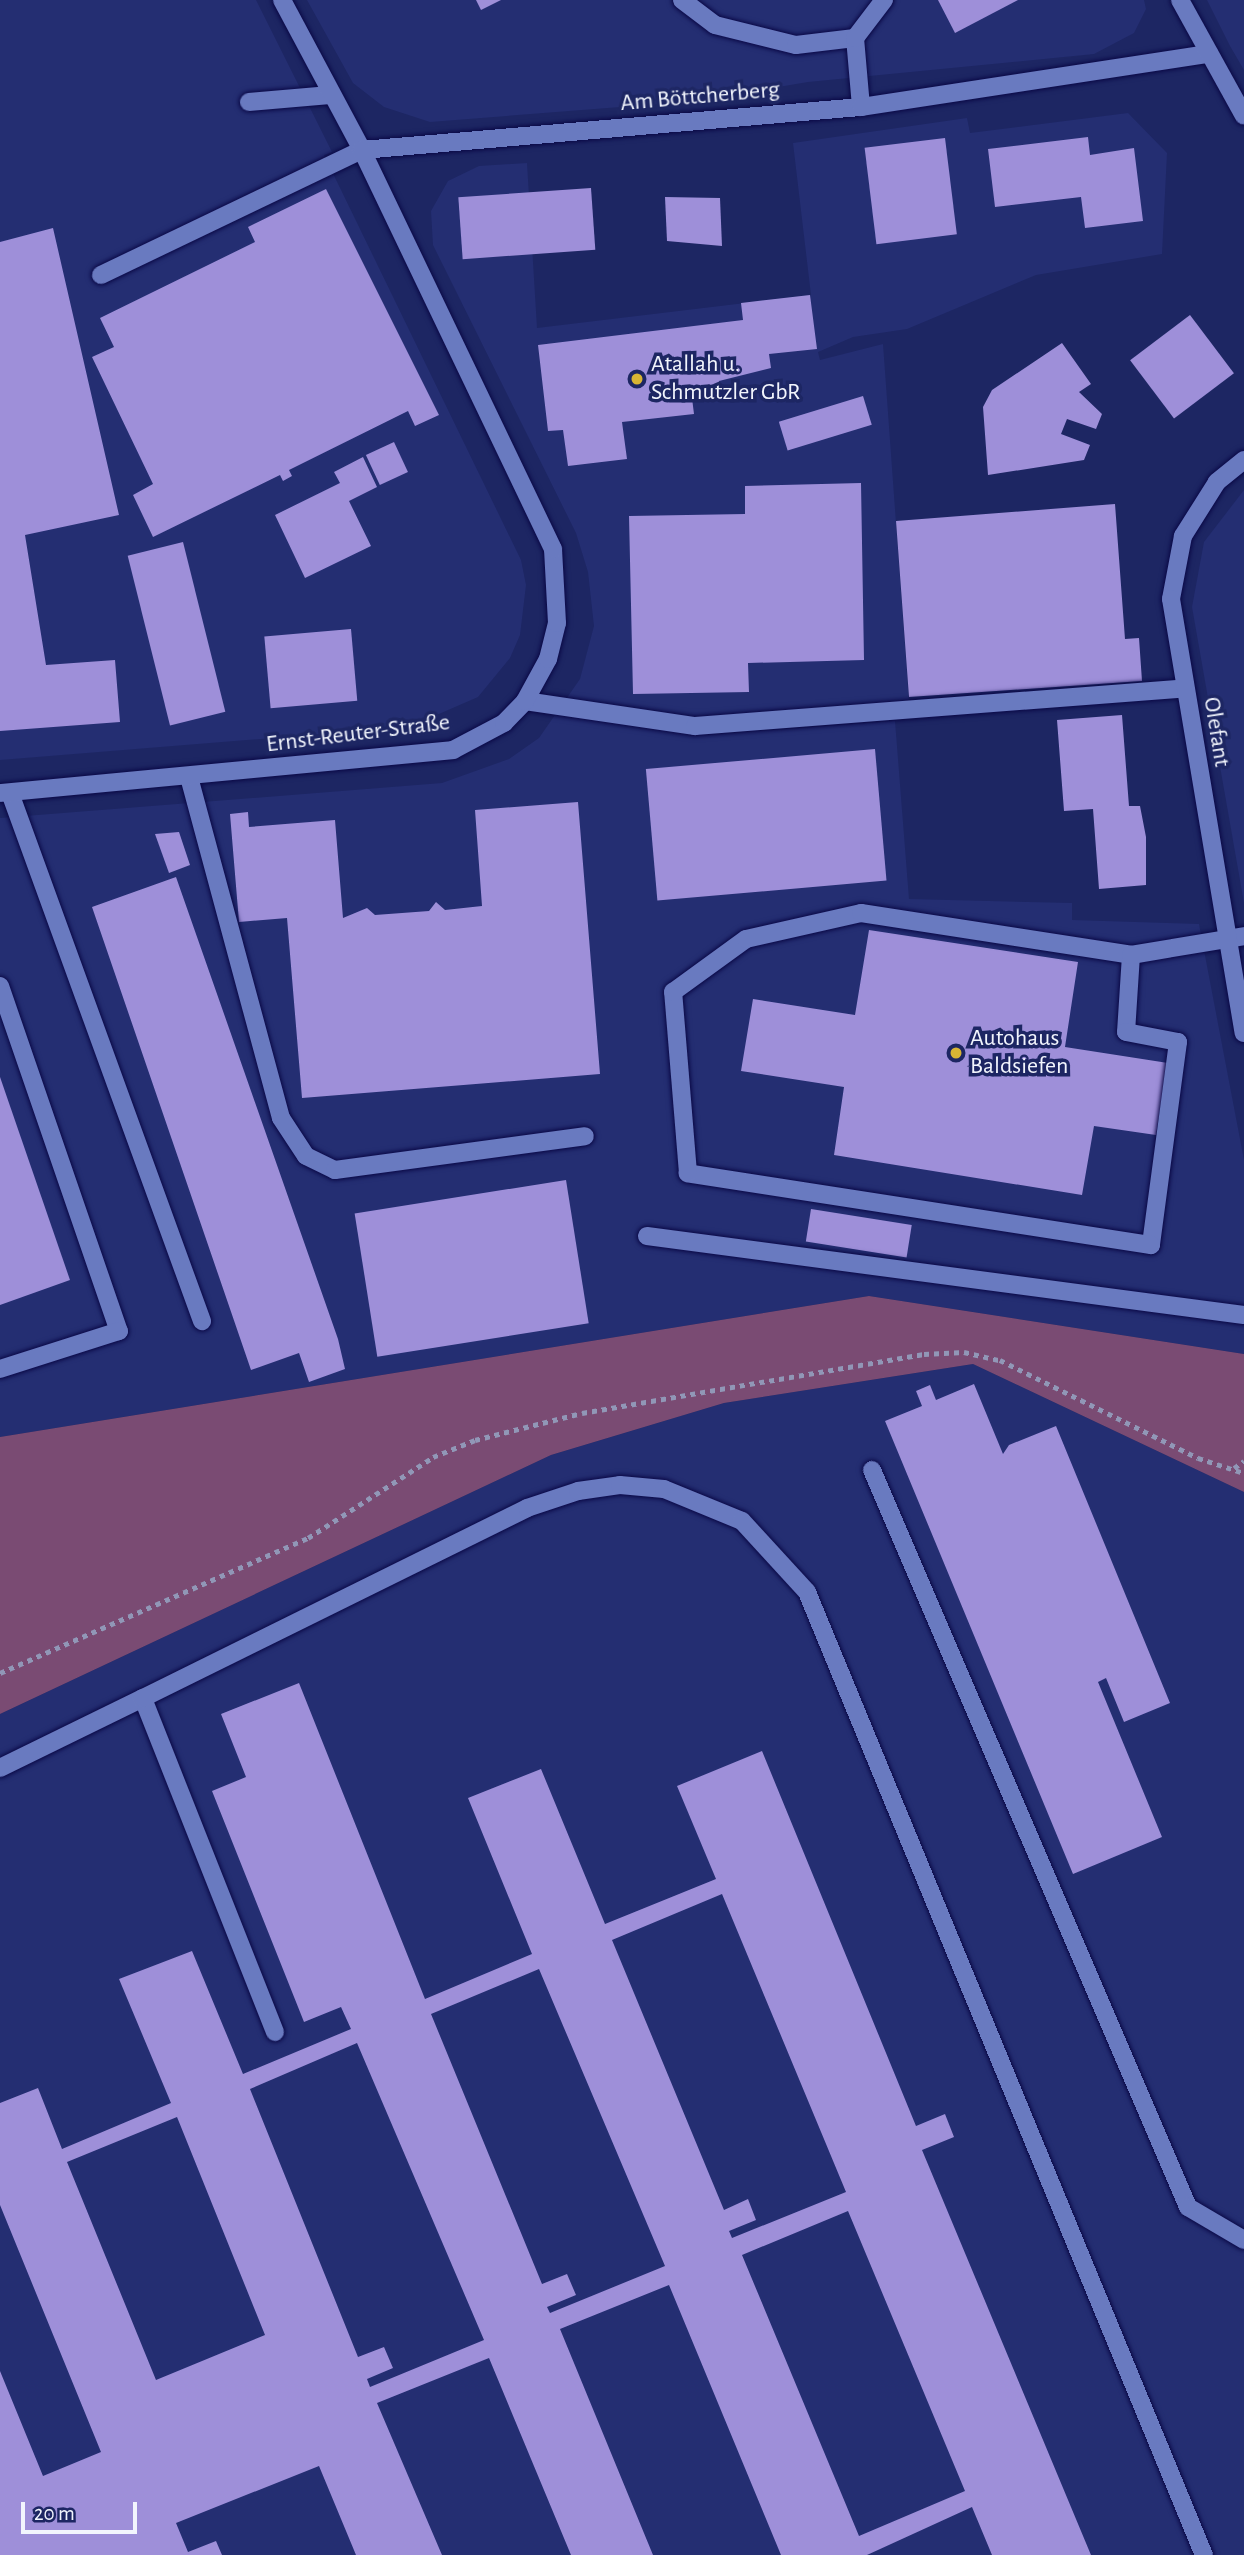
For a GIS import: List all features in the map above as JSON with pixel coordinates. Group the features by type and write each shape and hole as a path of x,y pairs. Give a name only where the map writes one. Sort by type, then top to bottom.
{"street":[{"path":"101,275 362,150 330,95 282,0"},
{"path":"682,0 715,24 796,45 855,38"},
{"path":"861,107 855,38 884,0"},
{"path":"1180,0 1244,116"},
{"name":"Am Böttcherberg","path":"362,150 861,107 1209,54"},
{"path":"249,102 330,95"},
{"name":"Ernst-Reuter-Straße","path":"5,793 453,750 504,723 525,701 548,659 557,623 553,549 362,150"},
{"name":"Olefant","path":"1244,460 1196,510 1174,566 1174,637 1244,1033"},
{"path":"525,701 695,726 1184,688"},
{"path":"189,777 281,1118 306,1156 335,1170 585,1136"},
{"path":"5,793 202,1321"},
{"path":"1131,954 1126,1032 1178,1042 1151,1245 688,1172 673,992 746,939 861,913 1131,954 1226,935 1244,936"},
{"path":"0,986 119,1331 0,1369"},
{"path":"647,1236 1244,1315"},
{"path":"872,1470 1188,2207 1244,2240"},
{"path":"0,1768 527,1508 578,1491 620,1485 664,1489 742,1521 779,1555 813,1604 1204,2555"},
{"path":"143,1698 275,2032"}],"path":[{"path":"1244,1461 1234,1468 1244,1473"}],"shaded area":[{"path":"0,0 256,0 332,152 324,155 521,560 526,585 520,635 510,658 478,697 409,727 0,760"},
{"path":"307,0 1144,0 1146,9 1134,33 1094,54 808,82 697,101 430,122 384,107 353,83"},
{"path":"1207,0 1244,0 1244,70 1230,46"},
{"path":"1128,113 1167,153 1162,254 1036,275 907,329 853,337 818,352 820,360 883,344 909,702 689,719 690,736 895,721 909,899 1072,903 1072,920 1199,924 1244,1160 1244,1354 869,1296 0,1437 0,818 442,783 509,759 539,738 580,679 594,626 588,572 576,533 433,245 431,211 448,181 479,166 527,163 537,328 811,295 793,143 967,118 970,133"},
{"path":"1244,490 1244,903 1192,607 1204,542"},
{"path":"869,1296 1244,1354 1244,1492 973,1364 724,1403 551,1455 0,1714 0,1437"},
{"path":"973,1364 1244,1492 1244,2555 0,2555 0,1714 551,1455 724,1403"}],"building":[{"path":"476,0 501,0 481,10"},
{"path":"938,0 1018,0 955,33"},
{"path":"1088,137 1090,155 1134,148 1143,221 1085,228 1081,197 995,207 988,149"},
{"path":"945,138 957,234 876,244 865,148"},
{"path":"591,188 595,250 463,259 458,197"},
{"path":"326,189 439,415 415,426 408,411 289,470 292,476 283,481 280,475 153,537 133,495 153,484 92,357 114,347 100,318 255,242 248,227"},
{"path":"665,197 720,198 722,246 667,241"},
{"path":"53,228 119,515 25,535 46,665 115,660 120,722 0,731 0,242"},
{"name":"Atallah u. Schmutzler GbR","path":"810,295 817,349 769,354 771,368 719,381 720,395 692,398 694,414 622,422 627,459 568,466 563,430 548,431 538,345 743,320 741,303"},
{"path":"1190,315 1234,373 1174,418 1130,360"},
{"path":"1062,343 1091,384 1079,392 1102,414 1096,429 1067,419 1061,434 1090,445 1084,460 988,475 983,407 992,390"},
{"path":"863,396 872,425 788,450 779,422"},
{"path":"394,442 408,472 380,485 366,455"},
{"path":"363,457 377,487 349,501 371,546 305,578 275,515 340,483 334,472"},
{"path":"861,483 864,660 748,663 749,692 633,694 629,516 745,514 745,486"},
{"path":"1115,504 1125,639 1139,638 1142,681 909,697 896,521"},
{"path":"183,542 225,712 170,726 128,556"},
{"path":"351,629 357,701 271,708 264,637"},
{"path":"1122,715 1129,806 1140,806 1146,837 1146,885 1099,889 1093,809 1064,811 1057,720"},
{"path":"875,749 887,880 657,901 646,769"},
{"path":"578,802 600,1074 302,1098 287,918 239,922 230,814 248,812 249,827 335,820 343,918 367,908 375,915 429,911 436,902 445,910 482,906 475,810"},
{"path":"179,832 190,865 169,873 155,834"},
{"path":"176,877 338,1339 345,1369 309,1382 299,1353 251,1370 92,907"},
{"path":"869,930 1078,962 1065,1047 1168,1063 1156,1135 1094,1126 1082,1195 834,1155 844,1087 741,1071 753,999 855,1015"},
{"path":"0,1077 70,1280 0,1305"},
{"path":"566,1180 589,1323 377,1357 355,1213"},
{"path":"811,1209 912,1225 907,1258 806,1242"},
{"path":"974,1384 1003,1454 1009,1445 1056,1426 1170,1703 1124,1722 1106,1678 1098,1682 1162,1837 1073,1874 885,1421 922,1406 916,1391 930,1385 936,1400"},
{"path":"299,1683 425,1999 532,1954 468,1798 541,1769 605,1924 716,1879 677,1786 762,1751 916,2126 945,2114 954,2137 922,2150 1091,2555 992,2555 972,2507 867,2555 781,2555 669,2285 560,2329 653,2555 571,2555 489,2358 377,2403 442,2555 356,2555 319,2466 176,2523 188,2552 216,2541 222,2555 0,2555 0,2371 43,2476 101,2452 0,2205 0,2103 38,2088 62,2149 171,2103 119,1979 192,1951 243,2074 351,2029 341,2007 304,2022 212,1791 246,1777 221,1714","holes":["722,1894 846,2192 732,2238 729,2231 756,2220 748,2199 724,2210 612,1940","539,1969 665,2266 550,2313 547,2307 576,2295 567,2274 542,2284 431,2014","357,2043 484,2340 370,2387 367,2379 393,2368 384,2347 358,2357 250,2089","177,2117 265,2335 156,2380 67,2162","848,2211 965,2491 859,2536 742,2255"]}],"place":[{"name":"Atallah u. Schmutzler GbR","path":"637,379"},
{"name":"Autohaus Baldsiefen","path":"956,1053"}]}
